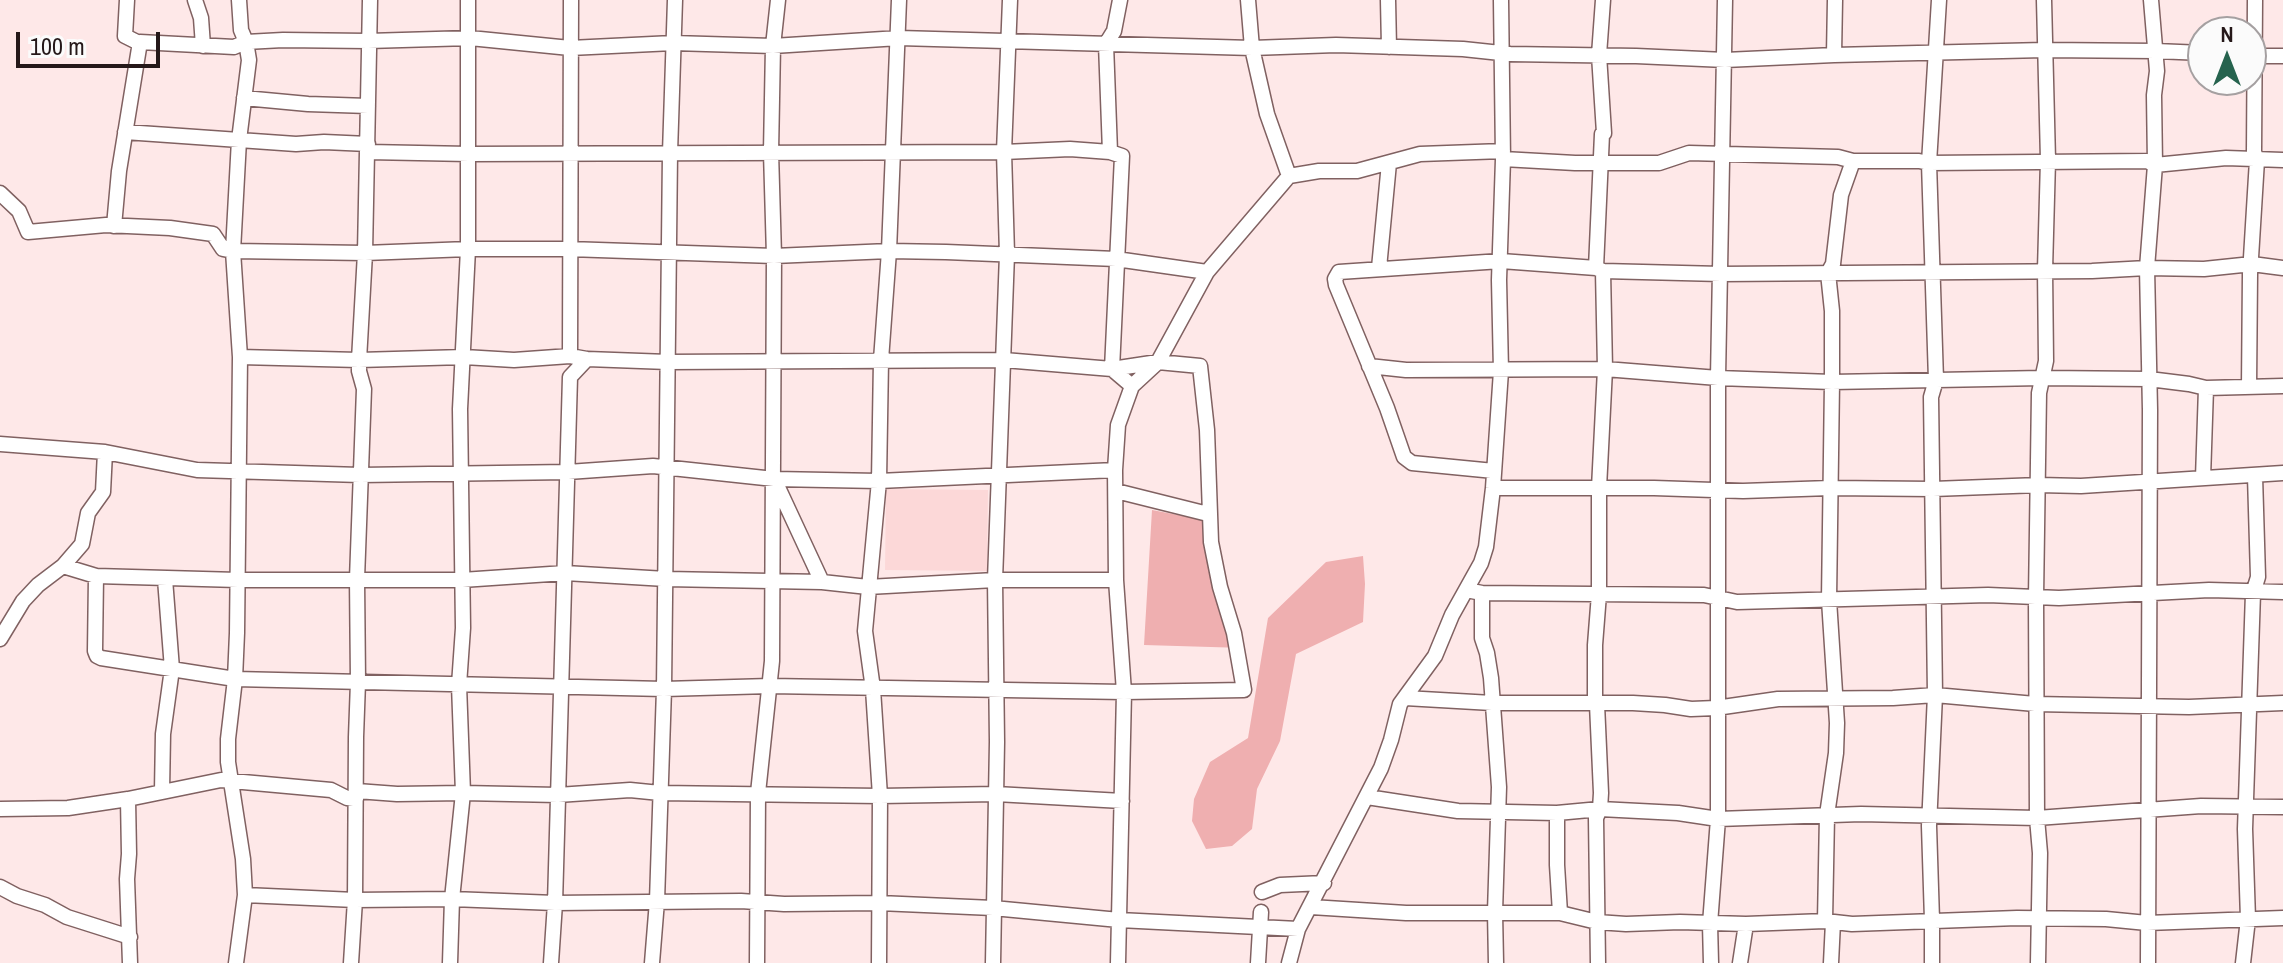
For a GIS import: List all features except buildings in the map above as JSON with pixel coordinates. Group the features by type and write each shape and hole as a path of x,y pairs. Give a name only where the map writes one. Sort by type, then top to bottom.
{"street":[{"path":"127,0 125,36 139,43 234,47 246,42 470,38 570,48 673,43 773,46 899,38 1252,48 1336,45 1725,60 2044,50 2187,52"},
{"path":"195,0 201,18 203,46"},
{"path":"236,963 245,895 243,859 230,780 228,739 235,679 238,580 240,357 233,251 239,140 249,60 241,30 239,0"},
{"path":"351,963 355,900 357,579 364,389 359,360 365,253 370,0"},
{"path":"450,963 452,899 463,793 459,685 463,646 460,409 468,249 468,0"},
{"path":"570,356 571,0"},
{"path":"652,963 664,689 670,153 675,0"},
{"path":"757,963 758,793 772,661 775,361 771,152 773,46 778,0"},
{"path":"879,963 880,796 873,689 865,631 879,481 881,360 889,251 899,0"},
{"path":"993,963 997,688 995,580 1007,254 1004,152 1010,0"},
{"path":"1110,152 1106,44 1114,31 1120,0"},
{"path":"1248,0 1252,48 1267,114 1289,176"},
{"path":"1388,0 1389,47"},
{"path":"1289,963 1298,929 1367,797 1391,740 1400,704 1435,656 1486,547 1501,371 1501,0"},
{"path":"1598,963 1596,818 1600,809 1595,645 1605,369 1599,269 1604,133 1599,55 1603,0"},
{"path":"1711,963 1710,924 1718,819 1718,378 1725,0"},
{"path":"1834,55 1835,0"},
{"path":"1932,963 1930,815 1935,695 1931,397 1936,380 1929,163 1939,0"},
{"path":"2038,963 2040,853 2035,704 2036,598 2039,393 2046,361 2048,160 2044,0"},
{"path":"2148,963 2150,482 2147,268 2155,165 2156,51 2151,0"},
{"path":"114,226 139,43"},
{"path":"2249,387 2257,160 2254,152 2253,96"},
{"path":"244,98 368,106"},
{"path":"125,132 296,144 324,142 469,154 1004,152 1070,149 1110,152 1122,156 1112,369"},
{"path":"1118,963 1124,692 1116,580 1115,470 1118,425 1132,386 1158,362 1207,272 1289,176 1319,171 1357,171 1420,154 1503,155 1575,163 1659,163 1689,153 1929,163 2048,160 2105,163 2147,161 2155,165 2226,158 2283,160"},
{"path":"1831,963 1827,815 1837,723 1829,600 1832,311 1828,273 1833,264 1841,195 1853,161"},
{"path":"1379,268 1389,163"},
{"path":"0,193 19,211 28,232 114,226 170,228 210,233 223,249 233,251 365,253 569,249 774,256 889,251 1116,259 1207,272"},
{"path":"1494,471 1410,463 1404,457 1336,285 1339,272 1501,261 1721,274 2204,269 2252,264 2283,268"},
{"path":"96,576 97,656 235,679 664,689 770,686 1124,692 1244,690 1234,633 1215,566 1208,514 1207,430 1200,366 1158,362 1112,369 1004,360 668,362 570,356 514,360 464,357 359,360 240,357"},
{"path":"551,963 570,377 587,359"},
{"path":"1369,366 1406,370 1605,369 1718,378 1832,382 2042,378 2149,379 2206,388 2283,386"},
{"path":"1112,369 1132,386"},
{"path":"2203,478 2206,388"},
{"path":"0,444 105,452 197,470 360,475 568,472 653,466 774,479 879,481 1115,470"},
{"path":"0,639 23,601 63,566 82,544 88,513 103,492 105,452"},
{"path":"1493,488 1743,491 1933,489 2081,486 2283,473"},
{"path":"2243,963 2248,919 2245,829 2253,593 2258,577 2255,476"},
{"path":"774,479 822,582"},
{"path":"1116,491 1208,514"},
{"path":"63,566 96,576 238,580 462,580 565,573 666,579 822,582 868,587 995,580 1116,580"},
{"path":"162,791 163,734 172,669 165,579"},
{"path":"1466,590 1482,593 1704,595 1737,602 1988,595 2036,598 2209,590 2283,592"},
{"path":"1482,593 1482,638 1491,678 1499,787 1496,963"},
{"path":"1405,698 1492,703 1633,703 1691,709 1778,699 1935,695 2035,704 2189,707 2283,703"},
{"path":"0,809 68,808 230,780 331,790 347,798 356,795 463,793 558,795 630,790 880,796 996,794 1122,801"},
{"path":"1367,797 1458,811 1557,813 1600,809 1678,813 1718,819 1827,815 2037,818 2201,806 2283,807"},
{"path":"128,799 130,963"},
{"path":"1557,813 1560,913"},
{"path":"1262,892 1280,885 1324,883"},
{"path":"0,887 67,917 130,937"},
{"path":"245,895 555,903 879,903 993,908 1119,920 1260,919 1298,929"},
{"path":"1311,907 1406,913 1560,913 1597,922 1710,924 1852,924 1978,921 1990,918 2106,919 2147,923 2283,918"},
{"path":"1258,963 1260,919"},
{"path":"1740,963 1746,924"}],"shaded area":[{"path":"886,489 988,490 987,571 885,570"},
{"path":"1152,510 1204,520 1244,648 1144,645"},
{"path":"1363,556 1363,622 1296,654 1280,741 1257,789 1252,829 1232,846 1206,849 1192,821 1194,799 1210,762 1248,738 1268,618 1326,562"}]}
